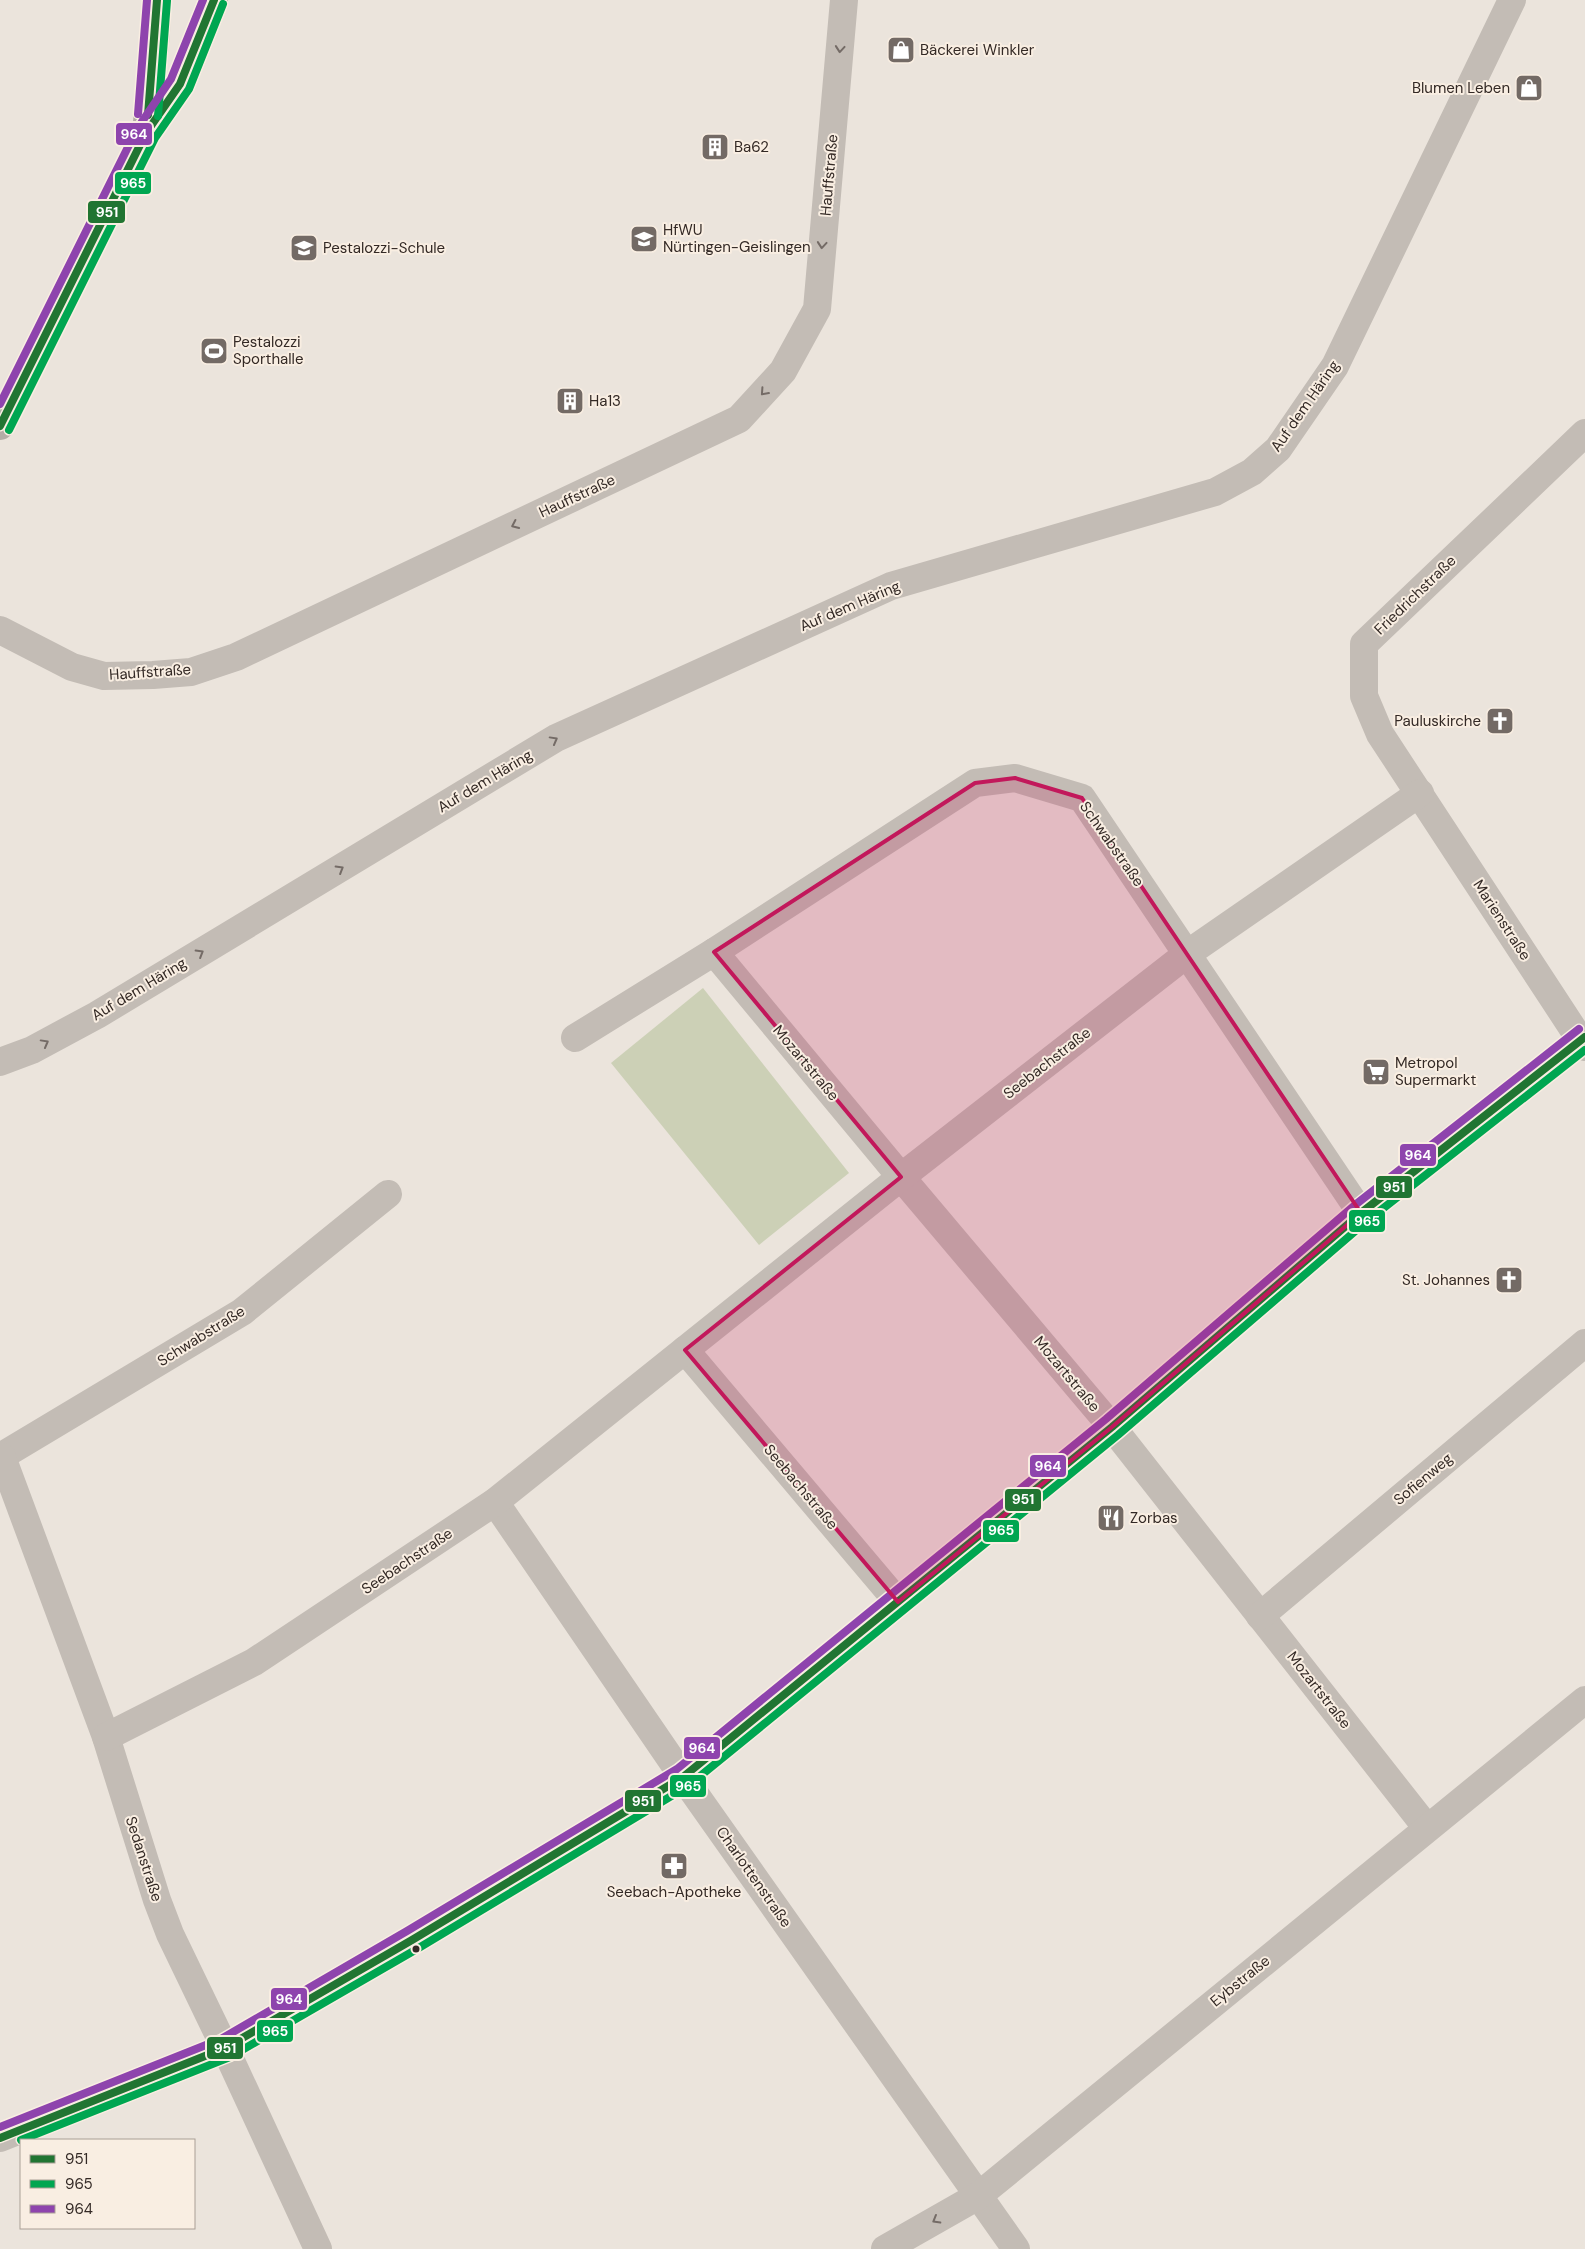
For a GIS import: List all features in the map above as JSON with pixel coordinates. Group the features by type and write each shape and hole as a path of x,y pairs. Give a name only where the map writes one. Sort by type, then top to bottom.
{"street":[{"path":"146,134 157,0"},
{"path":"0,426 146,134 180,84 214,0"},
{"name":"Hauffstraße","path":"0,630 72,667 104,676 191,672 236,657 739,419 783,371 816,309 844,0"},
{"name":"Auf dem Häring","path":"0,1062 32,1050 97,1014 556,738 891,586 1215,492 1252,472 1278,449 1335,366 1512,0"},
{"name":"Friedrichstraße","path":"1420,793 1380,734 1364,696 1364,644 1585,433"},
{"name":"Schwabstraße","path":"575,1038 714,952 974,783 1015,778 1082,798 1361,1213"},
{"name":"Seebachstraße","path":"106,1737 254,1662 495,1502 901,1177 1187,954 1420,793"},
{"name":"Marienstraße","path":"1420,793 1583,1042"},
{"name":"Mozartstraße","path":"714,952 1112,1427 1427,1828"},
{"path":"0,2138 225,2048 412,1940 683,1777 1112,1427 1361,1213 1583,1042"},
{"name":"Schwabstraße","path":"1,1457 242,1312 388,1194"},
{"name":"Sofienweg","path":"1260,1616 1585,1342"},
{"name":"Seebachstraße","path":"685,1350 898,1602"},
{"name":"Sedanstraße","path":"1,1457 106,1737 157,1900 170,1934 318,2249"},
{"name":"Charlottenstraße","path":"495,1502 683,1777 1016,2249"},
{"name":"Eybstraße","path":"885,2249 978,2196 1585,1700"}],"highlighted area":[{"path":"1015,778 1082,798 1361,1213 1112,1427 898,1602 685,1350 901,1177 714,952 975,783"}],"green space":[{"path":"703,988 849,1173 759,1245 611,1063"}],"transit line":[{"name":"964","path":"138,114 147,0"},
{"name":"951","path":"148,115 157,0"},
{"name":"964","path":"0,404 137,129 171,79 203,0"},
{"name":"951","path":"0,426 146,133 180,84 214,0"},
{"name":"965","path":"158,116 167,1"},
{"name":"965","path":"9,430 155,138 189,89 223,4"},
{"name":"964","path":"0,2127 221,2039 407,1931 677,1769 1106,1419 1355,1205 1579,1029"},
{"name":"951","path":"0,2138 225,2048 412,1940 683,1777 1112,1427 1361,1213 1585,1037"},
{"name":"965","path":"24,2139 230,2057 417,1949 688,1786 1118,1435 1367,1221 1585,1050"}],"place":[{"name":"Bäckerei Winkler","path":"901,50"},
{"name":"Blumen Leben","path":"1529,88"},
{"name":"Ba62","path":"715,147"},
{"name":"HfWU Nürtingen-Geislingen","path":"644,239"},
{"name":"Pestalozzi-Schule","path":"304,248"},
{"name":"Pestalozzi Sporthalle","path":"214,351"},
{"name":"Ha13","path":"570,401"},
{"name":"Pauluskirche","path":"1500,721"},
{"name":"Metropol Supermarkt","path":"1376,1072"},
{"name":"St. Johannes","path":"1509,1280"},
{"name":"Zorbas","path":"1111,1518"},
{"name":"Seebach-Apotheke","path":"674,1866"}]}
